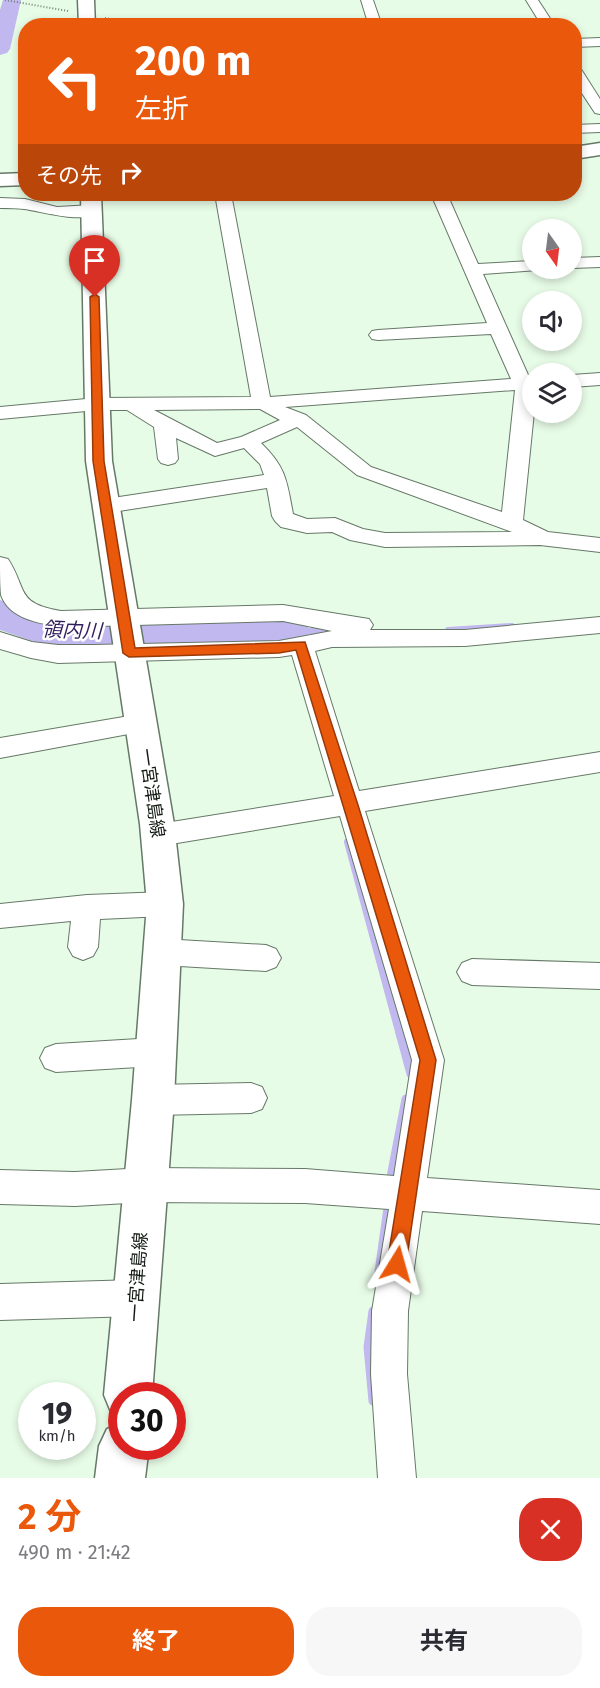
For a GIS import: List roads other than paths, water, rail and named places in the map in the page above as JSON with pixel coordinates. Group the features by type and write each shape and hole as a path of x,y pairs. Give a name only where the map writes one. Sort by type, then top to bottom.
{"main road":[{"path":"86,0 87,18"},
{"path":"582,152 600,149"},
{"path":"0,180 18,179"},
{"name":"一宮津島線","path":"92,202 99,461 159,836 165,904 153,1100 129,1382"},
{"path":"120,1478 122,1460"}],"street":[{"path":"367,0 373,18"},
{"path":"532,0 544,18"},
{"path":"582,43 600,42"},
{"path":"582,75 600,79"},
{"path":"582,81 600,110"},
{"path":"582,129 600,128"},
{"path":"224,201 259,395 264,404 284,415 298,419 364,471 512,523 543,539"},
{"path":"449,201 497,328 522,374"},
{"path":"0,203 25,204 57,212 92,202"},
{"path":"582,263 600,262"},
{"path":"473,269 522,267"},
{"path":"378,335 497,328"},
{"path":"582,380 600,379"},
{"path":"0,413 97,404 264,404 522,383"},
{"path":"130,403 164,424 215,450 248,441 298,419"},
{"path":"512,523 523,423"},
{"path":"164,424 168,459"},
{"path":"248,441 269,462 276,480 283,516 289,522 307,526 335,525 358,536 385,540 543,539 600,545"},
{"path":"215,450 221,488"},
{"path":"106,506 276,480"},
{"path":"0,564 7,586 24,610 41,616 61,619 283,613 345,625 431,626"},
{"path":"0,640 31,650 58,654 129,653 294,646 332,639 465,638 600,625"},
{"path":"294,646 342,806 428,1060 390,1311 389,1374 397,1478"},
{"path":"0,748 141,723"},
{"path":"159,836 600,762"},
{"path":"0,916 87,907 165,904"},
{"path":"83,947 87,907"},
{"path":"162,952 266,958"},
{"path":"472,972 600,976"},
{"path":"56,1058 155,1052"},
{"path":"153,1100 251,1098"},
{"path":"0,1187 75,1189 145,1185 305,1186 600,1207"},
{"path":"0,1302 136,1298"}],"waterway":[{"name":"領内川","path":"0,49 12,0"},
{"name":"領内川","path":"0,612 15,623 43,632 292,631"},
{"path":"448,630 512,626"},
{"path":"294,642 292,631 341,631"},
{"path":"348,842 400,1035"},
{"path":"400,1033 411,1074"},
{"path":"390,1182 406,1099"},
{"path":"378,1279 388,1208"},
{"path":"373,1311 368,1347 373,1401"}]}
